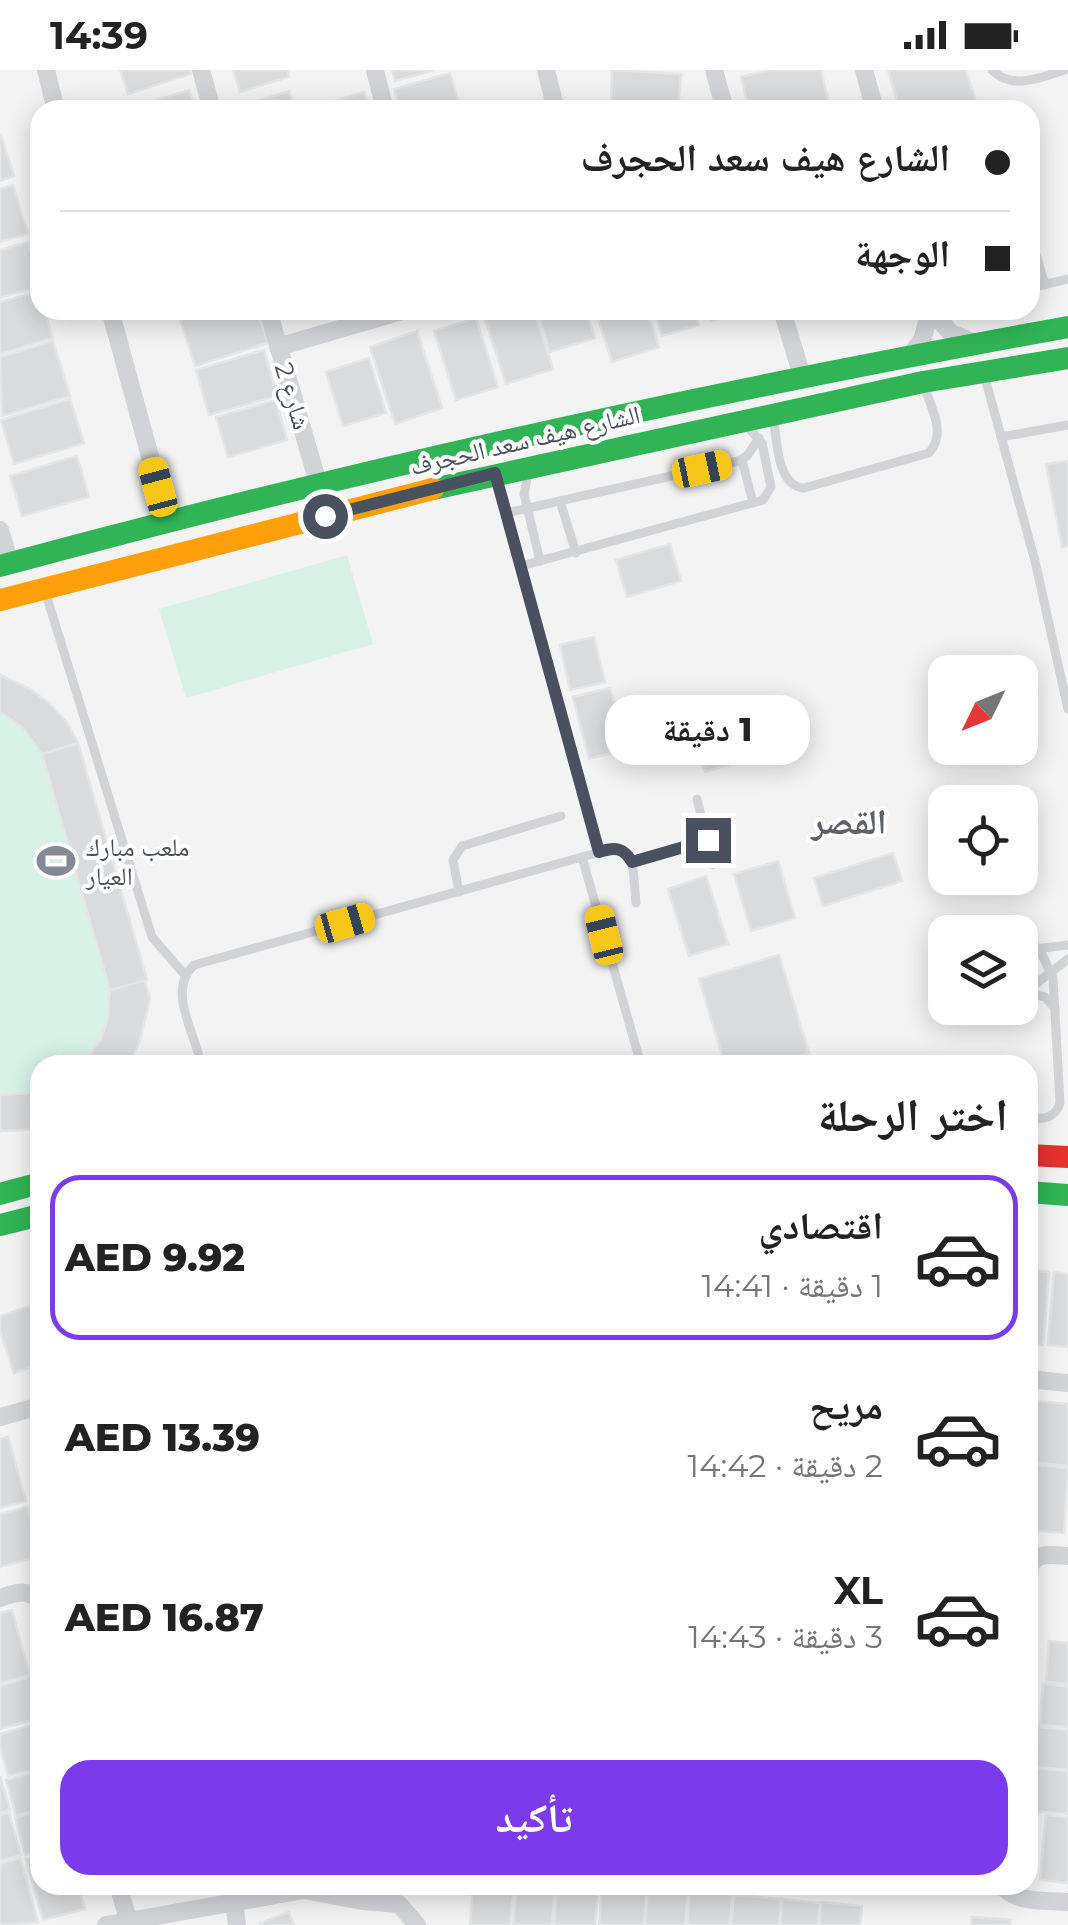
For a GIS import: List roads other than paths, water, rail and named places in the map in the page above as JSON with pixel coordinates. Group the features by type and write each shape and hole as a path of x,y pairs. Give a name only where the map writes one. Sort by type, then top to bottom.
{"street":[{"path":"46,70 54,100"},
{"path":"201,70 209,100"},
{"path":"375,70 382,100"},
{"path":"546,70 554,100"},
{"path":"714,70 722,100"},
{"path":"864,70 872,100"},
{"path":"113,320 168,522"},
{"name":"شارع 2","path":"271,320 318,482"},
{"path":"278,346 370,320"},
{"path":"785,320 802,376"},
{"path":"910,356 922,340 928,320"},
{"path":"939,320 951,333 975,344"},
{"name":"الشارع هيف سعد الحجرف","path":"5,565 318,482 575,423 1068,327"},
{"name":"الشارع هيف سعد الحجرف","path":"0,600 495,473 772,412 1068,358"},
{"path":"575,423 571,441 585,454"},
{"path":"537,465 548,457 549,442 540,431"},
{"path":"0,530 5,565"},
{"path":"1038,1156 1068,1158"},
{"path":"1038,1193 1068,1195"},
{"path":"0,1225 30,1218"},
{"path":"1038,1380 1068,1383"},
{"path":"0,1417 30,1409"},
{"path":"1038,1556 1068,1556"},
{"path":"0,1598 22,1591 30,1594"},
{"path":"121,1895 128,1919"},
{"path":"106,1925 220,1895"},
{"path":"231,1895 236,1925"},
{"path":"328,1895 399,1904 417,1925"},
{"path":"1011,1895 1068,1902"}],"lane":[{"path":"992,70 1006,80 1020,82 1065,70"},
{"path":"1040,268 1045,285"},
{"path":"1040,286 1068,280"},
{"path":"984,372 1035,561 1068,708"},
{"path":"772,412 786,479 804,488 929,453 937,442 938,431 923,382"},
{"path":"521,566 767,496 771,487 759,438 740,420"},
{"path":"1001,438 1068,425"},
{"path":"506,513 742,460 759,438"},
{"path":"742,460 752,502"},
{"path":"537,465 524,485 540,561"},
{"path":"495,473 599,852"},
{"path":"560,500 576,553"},
{"path":"44,588 152,937 186,975"},
{"path":"698,799 712,865"},
{"path":"458,892 453,860 462,846 560,816"},
{"path":"632,862 708,840"},
{"path":"199,1055 181,997 186,975 194,965 614,848 622,850 632,862 636,903"},
{"path":"582,857 638,1055"},
{"path":"1038,1118 1048,1118 1060,1103 1051,972 1039,948 1068,946"},
{"path":"1038,982 1068,959"},
{"path":"1038,994 1055,1008"}],"place":[{"name":"ملعب مبارك العيار","path":"56,861"}],"district":[{"name":"القصر","path":"849,821"}]}
